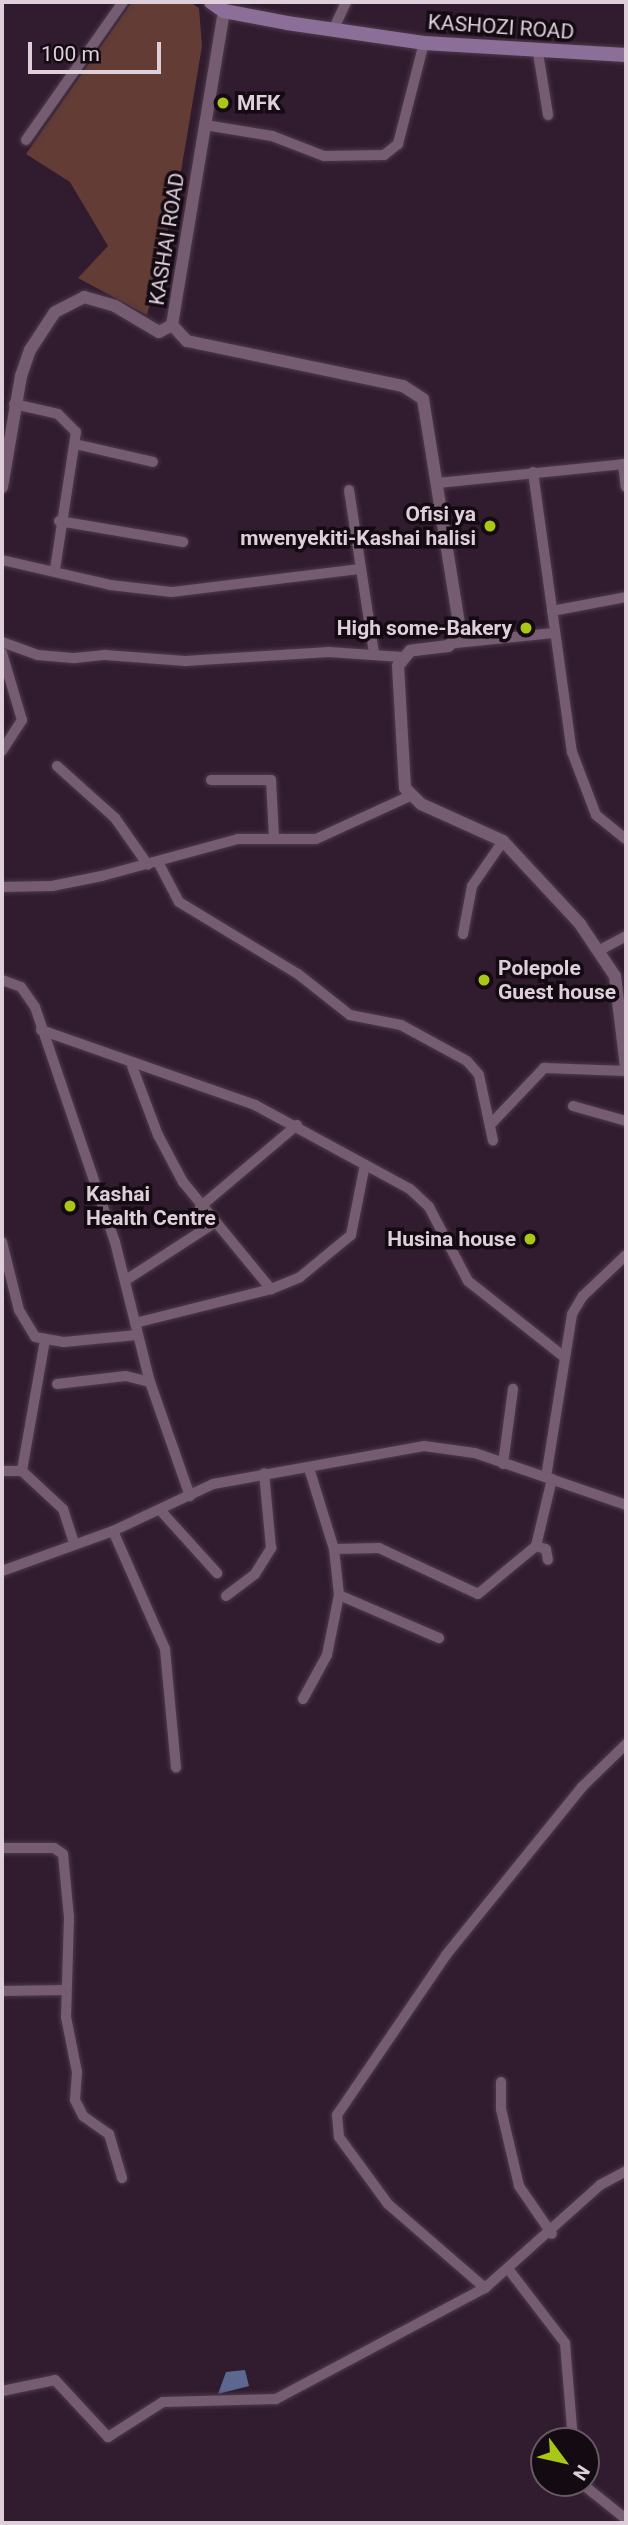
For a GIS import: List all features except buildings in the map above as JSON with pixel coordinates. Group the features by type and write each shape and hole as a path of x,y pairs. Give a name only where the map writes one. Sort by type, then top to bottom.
{"main road":[{"name":"KASHOZI ROAD","path":"211,2 224,10 424,43 538,53 626,55"}],"street":[{"path":"26,140 123,2"},
{"path":"334,27 346,2"},
{"name":"KASHAI ROAD","path":"2,487 14,404 30,350 66,302 100,299 159,332 172,325 224,10"},
{"path":"205,125 272,136 324,156 384,155 398,144 424,43"},
{"path":"538,53 548,115"},
{"path":"172,325 187,341 416,391 427,415 461,625 456,643"},
{"path":"14,404 65,417 76,432 59,521 55,570"},
{"path":"75,444 153,461"},
{"path":"438,483 625,464 626,487"},
{"path":"533,472 553,633 581,780 605,827 626,839"},
{"path":"349,490 358,569 374,653"},
{"path":"59,521 183,542"},
{"path":"2,561 55,570 110,585 172,592 358,569"},
{"path":"552,611 626,597"},
{"path":"2,642 37,655 75,658 105,655 185,661 374,653 402,657 456,643 553,633"},
{"path":"2,653 22,720 2,751"},
{"path":"402,657 397,708 410,796"},
{"path":"57,766 115,818 153,863 179,902 298,974 350,1014 401,1025 467,1061 479,1076 493,1140"},
{"path":"211,780 271,780 276,791 275,837"},
{"path":"2,887 52,886 153,863 238,839 275,837 300,840 335,834 410,796"},
{"path":"410,796 503,841 600,950 615,976 626,1069 544,1068 490,1125"},
{"path":"463,934 472,886 503,841"},
{"path":"600,950 626,936"},
{"path":"2,980 21,987 31,999 126,1280 150,1382 190,1496"},
{"path":"41,1030 297,1125 419,1195 468,1281 563,1356"},
{"path":"132,1066 158,1135 200,1207 271,1289"},
{"path":"573,1106 626,1121"},
{"path":"200,1207 297,1125"},
{"path":"135,1323 271,1289 300,1277 351,1235 365,1164"},
{"path":"126,1280 214,1223"},
{"path":"2,1242 19,1310 34,1337 45,1340 138,1335"},
{"path":"334,1549 379,1548 478,1594 536,1546 549,1478 563,1356 572,1314 583,1296 626,1255"},
{"path":"22,1471 45,1340"},
{"path":"57,1384 126,1376 150,1382"},
{"path":"503,1464 513,1389"},
{"path":"2,1570 113,1531 161,1511 213,1484 424,1446 450,1447 626,1505"},
{"path":"303,1699 327,1655 339,1595 334,1549 309,1468"},
{"path":"2,1471 22,1471 68,1516 74,1543"},
{"path":"226,1596 255,1574 271,1548 264,1473"},
{"path":"161,1511 217,1573"},
{"path":"113,1531 165,1649 176,1767"},
{"path":"536,1546 547,1549 548,1560"},
{"path":"339,1595 439,1638"},
{"path":"485,2288 388,2204 339,2137 337,2115 446,1955 582,1787 626,1744"},
{"path":"2,1848 54,1848 63,1854 69,1917 65,2017 77,2072 75,2100 83,2116 109,2134 122,2178"},
{"path":"2,1991 66,1990"},
{"path":"502,2082 501,2109 519,2186 552,2234"},
{"path":"2,2391 55,2380 98,2432 113,2436 163,2402 266,2400 286,2395 485,2288 552,2234 600,2185 626,2171"},
{"path":"509,2270 565,2343 572,2427"},
{"path":"598,2497 626,2519"}],"shaded area":[{"path":"132,2 190,2 199,8 202,46 178,189 147,315 78,278 108,246 70,182 26,154"}],"water":[{"path":"245,2370 249,2386 218,2394 226,2372"}],"place":[{"name":"MFK","path":"223,103"},
{"name":"Ofisi ya mwenyekiti-Kashai halisi","path":"490,526"},
{"name":"High some-Bakery","path":"526,628"},
{"name":"Polepole Guest house","path":"484,980"},
{"name":"Kashai Health Centre","path":"70,1206"},
{"name":"Husina house","path":"530,1239"}]}
